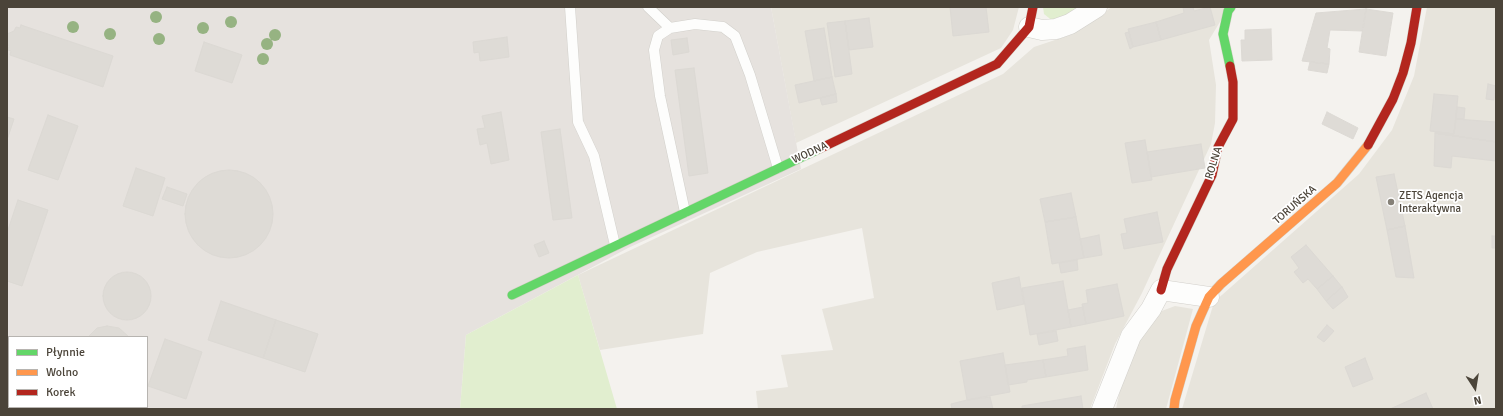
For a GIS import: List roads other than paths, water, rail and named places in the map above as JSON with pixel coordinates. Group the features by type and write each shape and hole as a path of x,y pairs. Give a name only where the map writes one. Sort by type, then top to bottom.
{"street":[{"path":"1033,7 1029,27 1042,30 1056,29 1070,24 1097,7"},
{"name":"ROLNA","path":"1102,409 1131,336 1151,309 1161,290 1167,269 1212,175 1218,147 1233,119 1233,82 1223,34 1228,11 1231,7"},
{"name":"TORUŃSKA","path":"1174,409 1175,400 1196,326 1209,297 1221,284 1337,183 1371,141 1393,99 1403,72 1411,43 1417,7"},
{"name":"WODNA","path":"512,295 997,64 1029,27"},
{"path":"1161,290 1209,297"}],"lane":[{"path":"570,7 578,122 594,156 616,245"},
{"path":"648,7 670,28"},
{"path":"685,212 660,96 654,50 658,36 670,28 696,24 716,26 723,27 735,36 750,75 778,168"}],"place":[{"name":"ZETS Agencja Interaktywna","path":"1391,202"}]}
